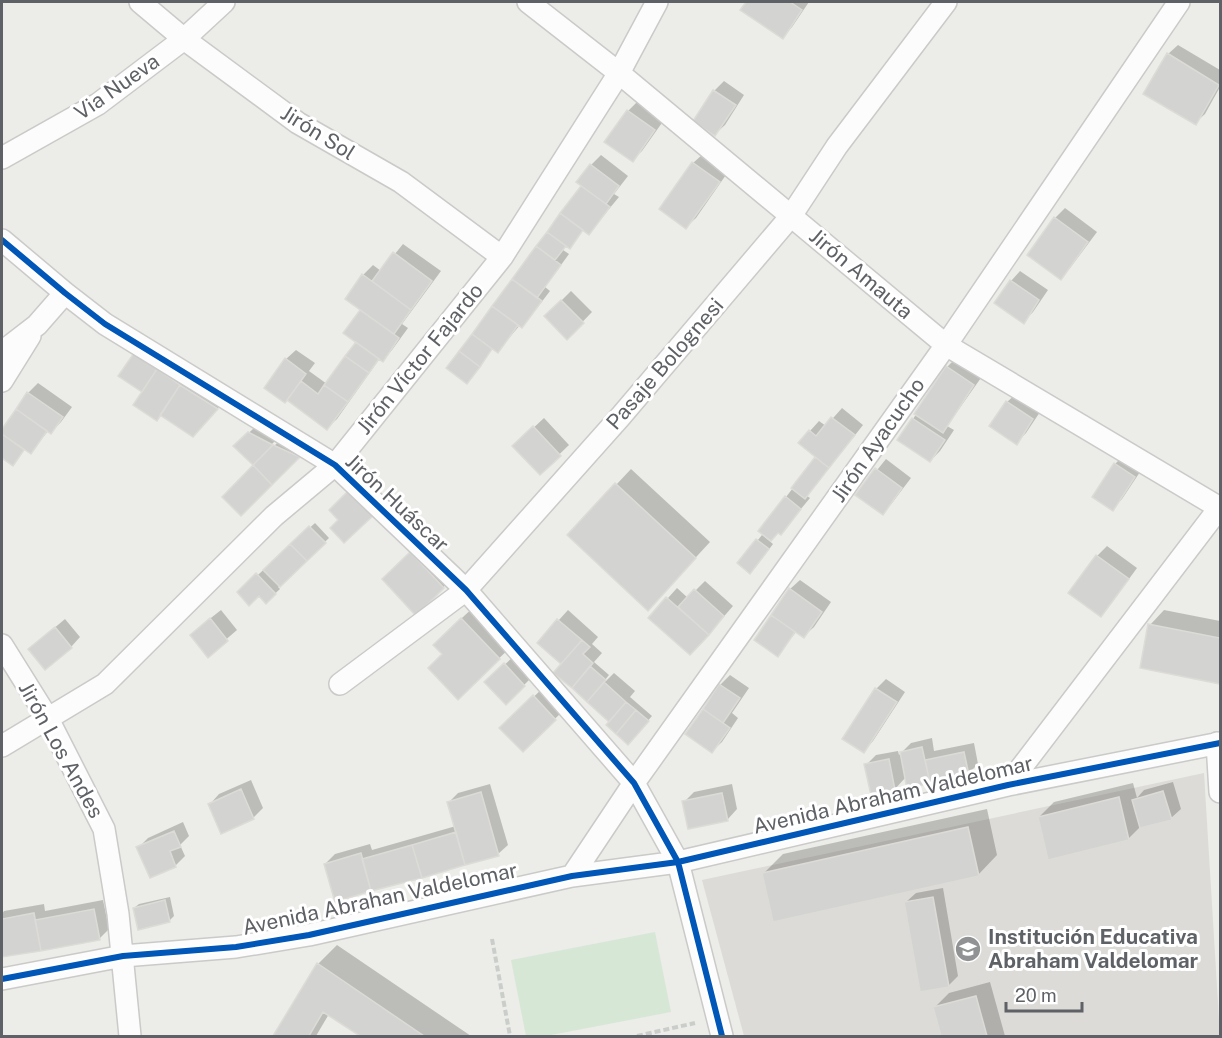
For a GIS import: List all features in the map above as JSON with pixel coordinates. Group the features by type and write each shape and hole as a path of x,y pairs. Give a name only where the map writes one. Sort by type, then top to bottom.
{"street":[{"name":"Jirón Sol","path":"140,2 184,39 298,123 401,182 502,257"},
{"name":"Via Nueva","path":"2,158 98,104 184,39 224,2"},
{"name":"Jirón Amauta","path":"528,2 619,73 946,345 1220,508"},
{"name":"Jirón Víctor Fajardo","path":"2,746 105,684 274,516 335,465 502,257 619,73 657,2"},
{"name":"Pasaje Bolognesi","path":"340,684 466,590 621,416 791,216 837,146 946,2"},
{"name":"Jirón Ayacucho","path":"572,876 634,783 946,345 1179,2"},
{"name":"Jirón Huáscar","path":"2,240 105,324 335,465 466,590 634,783 678,862 719,1027"},
{"path":"2,381 37,325 65,293"},
{"path":"2,352 37,325"},
{"path":"1008,785 1220,508"},
{"name":"Jirón Los Andes","path":"2,645 47,717 104,829 118,914 130,1036"},
{"path":"1219,743 1221,792"},
{"name":"Avenida Abraham Valdelomar","path":"572,876 678,862 1008,785 1219,743"},
{"name":"Avenida Abrahan Valdelomar","path":"2,979 123,956 236,947 309,935 572,876"}],"path":[{"path":"492,939 510,1036"},
{"path":"637,1036 719,1027"}],"shaded area":[{"name":"Institución Educativa Abraham Valdelomar","path":"1204,773 1220,1036 744,1036 702,880"}],"green space":[{"path":"655,932 671,1012 546,1036 526,1036 511,960"}],"building":[{"path":"746,2 790,2 802,10 783,39 740,10"},
{"path":"1167,53 1219,85 1196,125 1143,94"},
{"path":"713,90 736,105 715,136 693,121"},
{"path":"627,110 655,130 633,162 604,142"},
{"path":"692,162 720,182 686,229 659,209"},
{"path":"590,164 619,186 606,204 576,182"},
{"path":"581,186 610,207 589,235 560,213"},
{"path":"560,213 583,230 570,249 547,232"},
{"path":"1054,217 1088,242 1061,280 1027,255"},
{"path":"547,232 566,246 555,260 536,246"},
{"path":"536,246 561,265 537,298 512,279"},
{"path":"393,252 432,281 411,310 372,281"},
{"path":"362,274 411,310 394,334 345,299"},
{"path":"512,279 542,301 522,328 492,306"},
{"path":"1010,280 1039,300 1024,324 994,303"},
{"path":"561,300 584,323 567,340 544,316"},
{"path":"492,306 518,325 498,353 472,334"},
{"path":"360,310 399,338 383,362 343,333"},
{"path":"472,334 492,349 480,367 459,351"},
{"path":"356,342 379,359 369,373 345,356"},
{"path":"459,351 480,367 467,384 446,368"},
{"path":"134,353 157,369 142,392 118,376"},
{"path":"345,356 369,373 348,402 324,385"},
{"path":"285,358 306,374 285,403 264,388"},
{"path":"946,366 974,385 943,433 914,414"},
{"path":"157,369 180,385 157,421 133,405"},
{"path":"301,381 318,394 324,385 348,402 327,430 287,400"},
{"path":"180,385 218,409 193,437 160,415"},
{"path":"27,392 63,417 51,434 16,409"},
{"path":"1006,401 1033,419 1017,445 989,426"},
{"path":"16,409 47,431 31,454 2,434 2,429"},
{"path":"831,417 855,435 829,468 798,443 809,430 816,436"},
{"path":"912,418 945,440 930,462 897,440"},
{"path":"533,426 561,456 540,475 512,446"},
{"path":"248,432 273,445 253,465 233,446"},
{"path":"2,434 24,450 13,466 2,458"},
{"path":"273,445 300,457 272,485 253,465"},
{"path":"815,457 829,468 805,499 791,488"},
{"path":"1114,463 1135,477 1113,511 1092,497"},
{"path":"253,465 272,485 241,516 222,497"},
{"path":"875,468 902,488 883,515 855,495"},
{"path":"615,483 696,558 648,611 567,535"},
{"path":"351,488 375,514 344,543 330,528 338,520 329,510"},
{"path":"785,496 801,509 781,535 778,533 771,541 758,531"},
{"path":"309,526 326,543 307,561 290,544"},
{"path":"756,539 769,549 750,574 737,563"},
{"path":"290,544 307,561 280,587 263,570"},
{"path":"410,552 444,588 416,616 382,579"},
{"path":"1096,555 1129,579 1101,617 1068,593"},
{"path":"256,573 276,594 266,604 259,596 249,606 237,592"},
{"path":"789,588 822,612 804,638 771,615"},
{"path":"694,589 724,616 709,635 678,607"},
{"path":"666,597 709,635 690,655 648,618"},
{"path":"771,615 795,632 778,657 754,640"},
{"path":"210,618 228,641 208,658 190,635"},
{"path":"461,618 500,659 458,700 428,668 442,654 433,645"},
{"path":"557,619 582,640 561,664 537,643"},
{"path":"1148,624 1220,638 1220,684 1140,668"},
{"path":"55,627 72,648 45,670 28,649"},
{"path":"582,640 590,647 583,654 593,663 572,688 553,673"},
{"path":"504,663 525,686 506,705 484,682"},
{"path":"590,666 606,680 587,702 572,688"},
{"path":"604,682 626,702 609,722 587,702"},
{"path":"719,684 740,698 723,723 703,709"},
{"path":"875,688 897,702 864,753 842,739"},
{"path":"533,695 556,720 523,752 499,728"},
{"path":"626,702 636,710 616,734 606,725"},
{"path":"703,709 730,728 712,753 685,734"},
{"path":"636,710 649,721 628,745 616,734"},
{"path":"922,747 930,783 907,789 900,752"},
{"path":"964,752 969,775 930,783 925,760"},
{"path":"889,759 895,790 871,795 864,764"},
{"path":"241,789 254,819 221,834 208,804"},
{"path":"1163,791 1172,820 1140,828 1132,800"},
{"path":"481,792 499,856 465,865 447,802"},
{"path":"722,793 728,821 688,829 682,801"},
{"path":"1119,797 1129,840 1048,860 1038,817"},
{"path":"968,827 979,876 773,922 762,873"},
{"path":"174,831 181,847 170,851 176,867 150,878 136,847"},
{"path":"456,832 465,865 422,878 412,845"},
{"path":"412,845 422,878 371,891 362,859"},
{"path":"361,853 371,891 335,902 324,864"},
{"path":"933,897 949,987 920,992 904,902"},
{"path":"165,900 170,922 138,930 133,908"},
{"path":"94,909 100,940 41,951 35,920"},
{"path":"34,913 41,951 2,957 2,919"},
{"path":"317,963 424,1036 360,1036 323,1012 309,1036 273,1036"},
{"path":"976,996 987,1036 941,1036 933,1007"}],"cycle path":[{"path":"2,240 105,324 335,465 466,590 634,783 678,862 722,1036"},
{"path":"2,979 123,956 236,947 309,935 572,876 678,862 1008,785 1220,743"}],"place":[{"name":"Institución Educativa Abraham Valdelomar","path":"968,949"}]}
